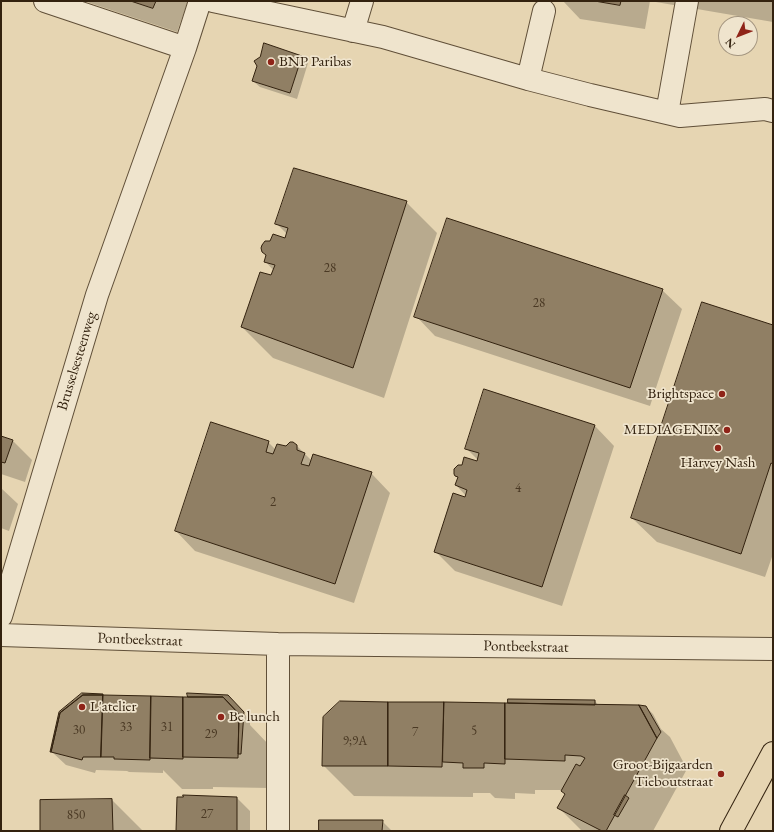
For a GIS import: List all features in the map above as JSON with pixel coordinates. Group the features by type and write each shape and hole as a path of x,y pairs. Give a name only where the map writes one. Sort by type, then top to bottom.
{"main road":[{"path":"731,831 773,753"}],"street":[{"path":"45,1 185,48"},
{"name":"Brusselsesteenweg","path":"1,616 97,295 185,48 200,1"},
{"path":"213,1 382,37 528,79 680,116 765,109 773,111"},
{"path":"353,31 362,1"},
{"path":"667,113 687,1"},
{"path":"528,79 544,11"},
{"name":"Pontbeekstraat","path":"1,635 278,644 773,649"},
{"path":"278,644 278,831"}],"building":[{"path":"131,1 156,1 153,8"},
{"path":"595,1 621,1 620,5"},
{"path":"264,43 302,56 290,93 252,81 257,66 254,61 260,57"},
{"path":"294,168 407,201 353,368 241,327 260,272 271,275 275,265 264,262 266,255 262,252 262,245 265,241 270,241 273,234 285,238 288,228 275,224"},
{"path":"447,218 663,289 630,388 414,317"},
{"name":"Brightspace","path":"702,302 773,325 773,464 771,463 741,554 631,518"},
{"path":"484,389 595,425 542,587 434,552 453,493 465,497 467,490 455,485 458,477 454,474 454,469 458,465 462,465 464,457 477,461 479,453 465,449"},
{"path":"211,422 269,441 266,452 273,454 277,444 286,446 290,442 293,442 297,445 297,450 305,453 301,464 309,466 313,454 372,472 335,584 175,531"},
{"path":"1,436 13,440 5,463 1,462"},
{"path":"82,693 103,695 83,695 60,713 50,752 59,712"},
{"path":"187,693 228,695 244,712 241,754 238,754 239,714 223,697 188,697"},
{"path":"83,695 103,695 101,757 83,757 82,760 51,752 60,713"},
{"path":"103,695 151,696 150,760 114,759 114,757 101,757"},
{"path":"151,696 183,697 183,759 150,758"},
{"path":"183,697 223,697 239,714 238,758 183,757"},
{"path":"508,699 595,700 595,705 508,703"},
{"path":"340,701 388,702 388,766 322,766 323,717"},
{"path":"388,702 444,702 442,767 388,766"},
{"path":"444,702 505,703 505,764 484,763 484,768 463,768 463,763 443,762"},
{"path":"505,703 639,705 657,738 606,831 602,831 557,808 565,794 561,791 576,764 580,766 585,758 581,756 565,755 565,761 505,759"},
{"path":"639,705 646,706 661,732 657,738"},
{"path":"183,795 237,797 237,831 176,831 177,797 183,797"},
{"path":"625,795 629,798 618,817 614,815"},
{"path":"112,799 113,831 40,831 40,800"},
{"path":"319,820 383,820 382,831 319,831"}],"place":[{"name":"BNP Paribas","path":"271,62"},
{"name":"Brightspace","path":"722,394"},
{"name":"MEDIAGENIX","path":"727,430"},
{"name":"Harvey Nash","path":"718,448"},
{"name":"L'atelier","path":"82,707"},
{"name":"Be lunch","path":"221,717"},
{"name":"Groot-Bijgaarden Tieboutstraat","path":"721,774"}]}
